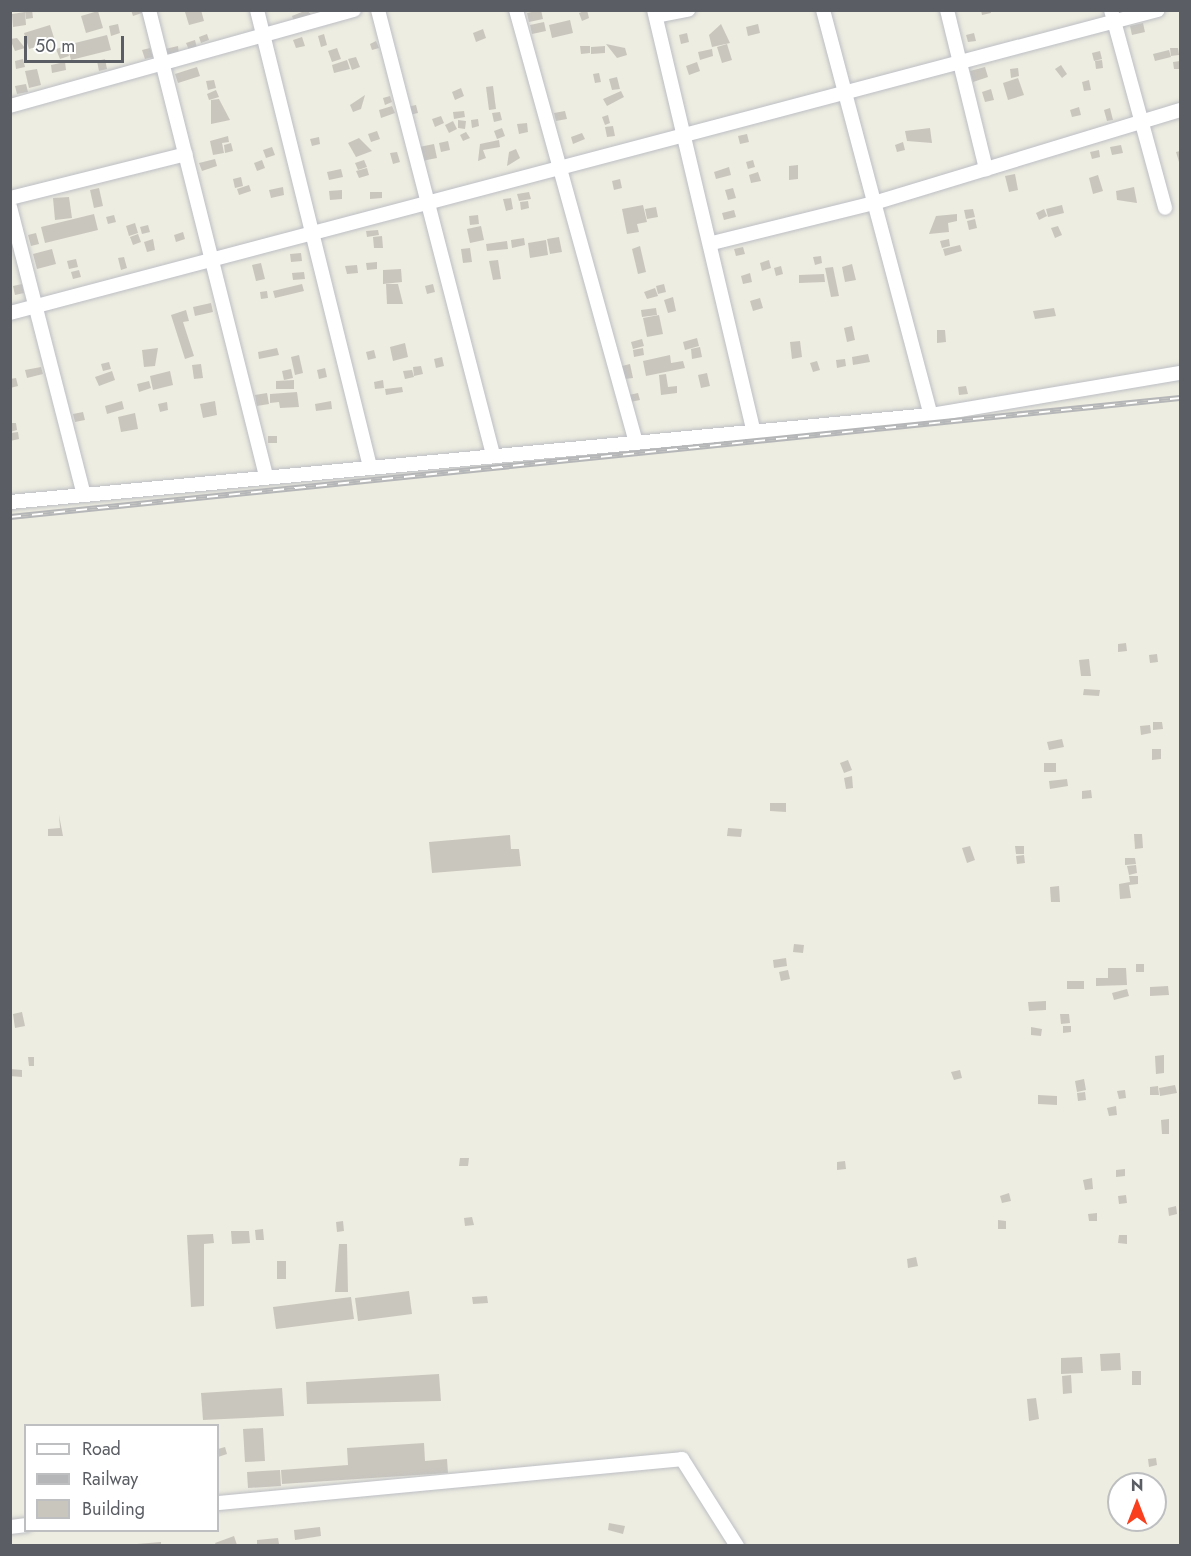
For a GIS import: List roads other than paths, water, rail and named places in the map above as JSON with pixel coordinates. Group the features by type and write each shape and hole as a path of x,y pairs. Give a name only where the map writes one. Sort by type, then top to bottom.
{"street":[{"path":"148,10 267,477"},
{"path":"257,10 370,467"},
{"path":"10,106 163,66 354,10"},
{"path":"378,10 425,201 493,456"},
{"path":"516,10 636,442"},
{"path":"688,10 655,13 687,134 754,432"},
{"path":"823,10 930,415"},
{"path":"947,10 986,169"},
{"path":"10,313 311,230 961,63 1113,16 1158,10"},
{"path":"1113,16 1165,208"},
{"path":"712,243 874,203 1180,110"},
{"path":"10,198 186,154"},
{"path":"10,207 84,495"},
{"path":"10,502 930,415 1180,373"},
{"path":"219,1503 682,1459 737,1545"}],"railway":[{"path":"10,517 1180,398"}]}
